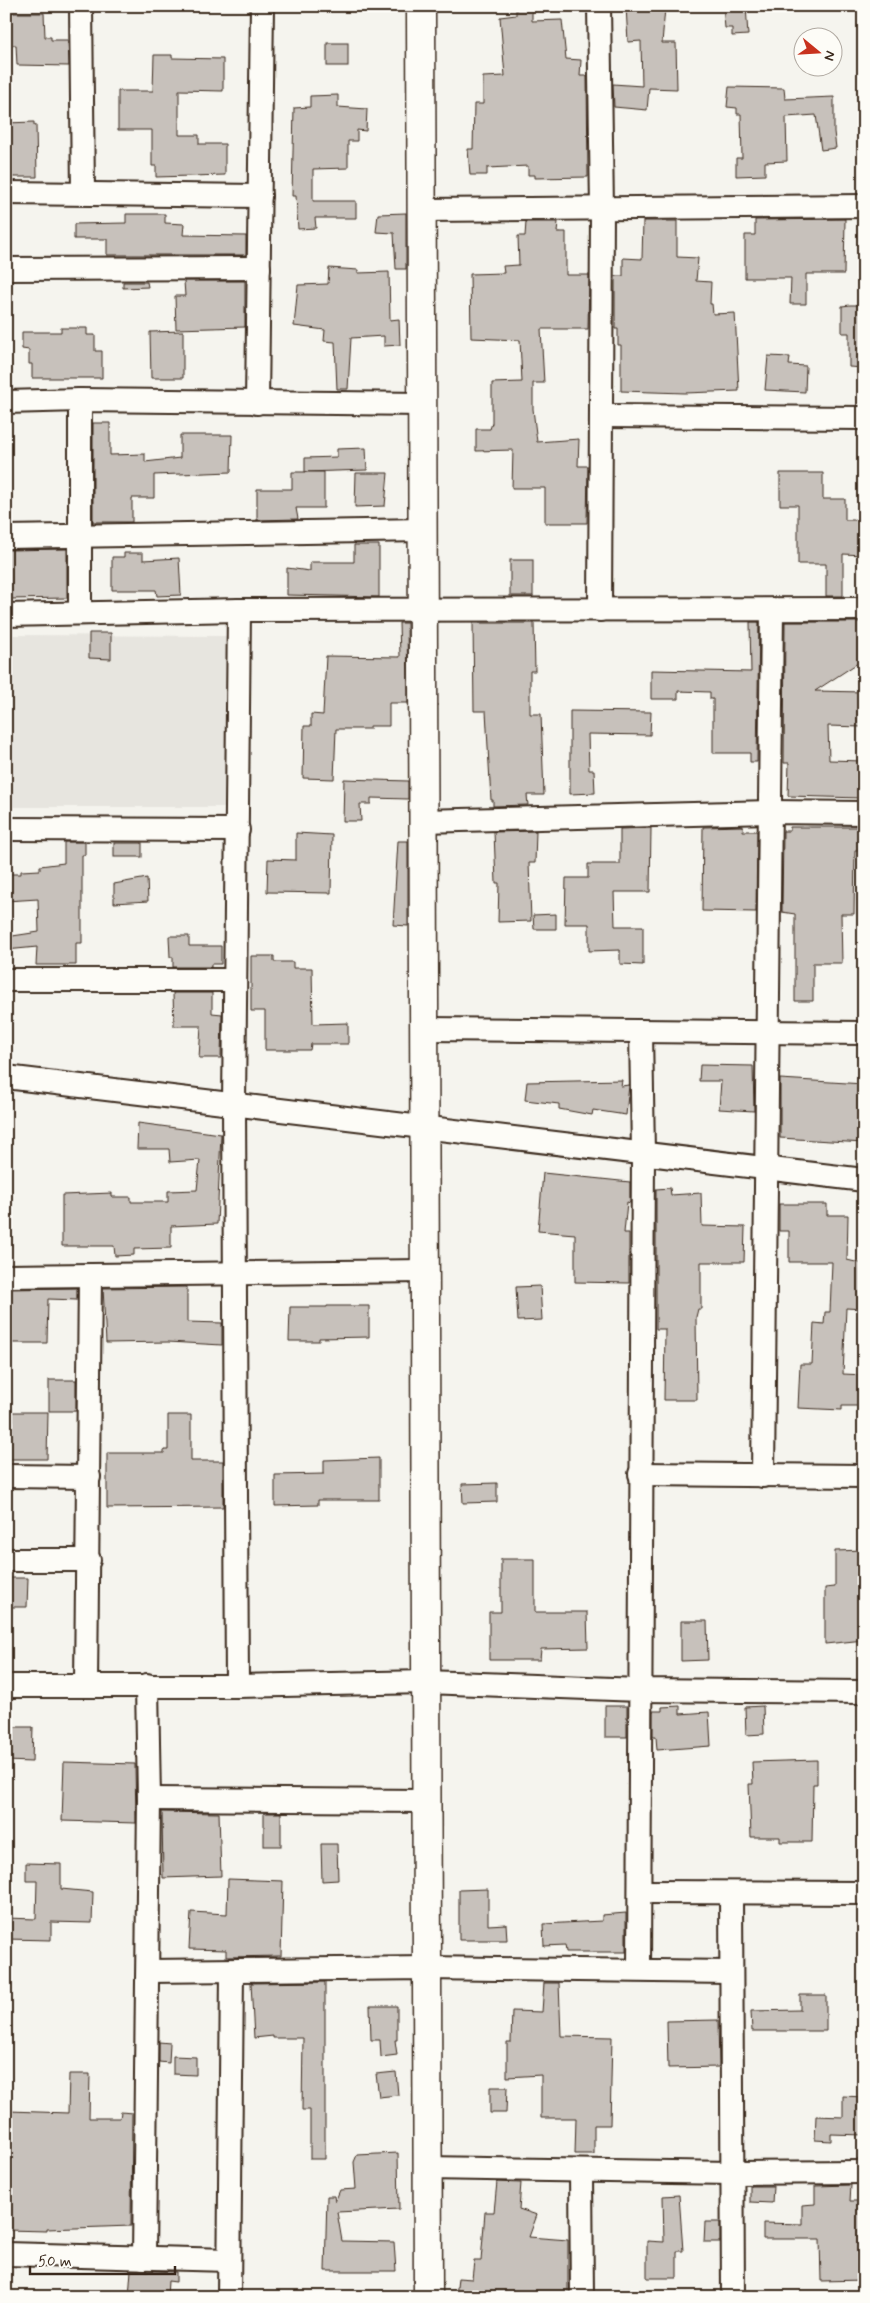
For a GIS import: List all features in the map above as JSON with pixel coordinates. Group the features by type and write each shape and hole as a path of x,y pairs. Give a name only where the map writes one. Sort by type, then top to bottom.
{"street":[{"path":"81,6 82,193"},
{"path":"257,403 262,6"},
{"path":"421,6 428,2297"},
{"path":"599,6 602,209 600,610"},
{"path":"6,193 260,196"},
{"path":"422,210 864,206"},
{"path":"6,269 259,268"},
{"path":"6,402 80,400 422,404"},
{"path":"80,400 80,613"},
{"path":"601,416 864,418"},
{"path":"6,537 423,530"},
{"path":"6,615 239,610 864,609"},
{"path":"237,1686 234,1104 239,610"},
{"path":"763,1476 772,610"},
{"path":"424,822 770,812 864,813"},
{"path":"6,829 238,830"},
{"path":"6,980 235,980"},
{"path":"424,1029 864,1033"},
{"path":"639,1970 641,1031"},
{"path":"6,1077 424,1129 864,1180"},
{"path":"6,1276 234,1275 425,1271"},
{"path":"86,1685 89,1560 90,1276"},
{"path":"640,1474 864,1476"},
{"path":"6,1476 89,1477"},
{"path":"6,1560 89,1560"},
{"path":"6,1686 237,1686 426,1682 639,1690 864,1692"},
{"path":"144,2258 149,1799 147,1685"},
{"path":"149,1799 426,1801"},
{"path":"640,1892 864,1893"},
{"path":"731,1893 730,1972 734,2297"},
{"path":"148,1971 427,1968 730,1972"},
{"path":"229,2297 232,1971"},
{"path":"427,2168 732,2173 864,2172"},
{"path":"581,2171 582,2297"},
{"path":"6,2254 228,2260"}],"shaded area":[{"path":"6,635 226,636 225,807 6,807"}],"building":[{"path":"516,6 532,6 532,21 562,20 566,59 581,60 580,76 587,76 588,177 535,178 535,175 528,175 528,166 487,168 487,175 470,175 468,149 473,149 474,104 483,104 483,77 505,76 500,17 516,15"},
{"path":"626,6 665,8 662,43 676,43 677,89 649,88 647,110 614,107 613,84 642,86 641,41 628,42"},
{"path":"723,6 746,6 748,35 732,36 732,28 725,28"},
{"path":"10,13 44,13 45,37 51,37 51,40 68,40 69,66 17,65 16,45 9,45"},
{"path":"327,43 348,43 348,66 327,66"},
{"path":"154,55 172,55 172,58 223,59 223,91 179,90 179,135 199,135 199,144 225,144 225,175 156,177 156,166 152,166 152,130 118,130 118,91 153,91"},
{"path":"729,87 784,88 785,99 834,97 836,148 821,150 816,115 786,117 787,161 765,162 765,175 736,176 736,158 742,158 741,114 737,114 737,108 727,107"},
{"path":"338,95 338,107 367,109 366,131 357,130 357,141 348,141 348,168 313,169 313,201 356,201 356,218 315,218 316,228 298,229 296,196 292,196 294,108 310,107 310,96"},
{"path":"34,122 34,125 36,125 37,177 6,177 6,123"},
{"path":"406,213 406,269 396,269 394,233 376,232 378,214"},
{"path":"126,214 165,214 165,223 184,224 183,235 246,236 246,255 107,255 107,239 74,239 74,224 126,223"},
{"path":"845,219 844,274 806,274 806,304 790,304 791,278 745,278 745,235 755,235 755,220"},
{"path":"643,221 677,221 677,257 698,258 696,281 711,282 710,304 712,304 713,314 735,313 739,391 685,393 621,391 621,345 618,345 618,329 615,329 615,276 623,276 623,258 642,259"},
{"path":"526,222 558,222 557,232 566,232 566,275 589,275 588,329 541,329 544,383 533,383 533,409 537,442 579,439 578,466 588,466 587,523 545,523 545,488 512,488 513,450 476,451 476,429 490,429 492,423 492,383 522,382 520,340 471,338 470,274 504,273 503,266 519,265 518,236 525,236"},
{"path":"329,268 358,270 358,273 389,272 390,320 399,319 400,345 384,346 384,336 351,338 348,389 337,389 335,342 324,341 325,330 294,326 298,285 328,284"},
{"path":"184,281 245,281 245,327 176,329 175,296 185,296"},
{"path":"123,282 147,282 148,287 123,288"},
{"path":"864,305 864,368 849,367 849,333 842,333 842,306"},
{"path":"61,328 87,328 87,335 95,335 95,351 102,351 102,378 32,378 29,350 22,349 22,332 61,332"},
{"path":"183,331 183,378 151,378 150,332"},
{"path":"768,356 790,357 789,365 806,366 805,392 765,390"},
{"path":"93,423 110,423 110,455 145,454 145,462 180,458 180,435 232,435 231,472 154,475 154,498 132,498 132,522 93,522"},
{"path":"366,448 367,470 305,472 305,458 337,457 337,449"},
{"path":"292,472 324,472 324,508 296,508 298,519 257,520 257,489 292,489"},
{"path":"356,473 388,473 385,506 355,507"},
{"path":"780,473 823,473 823,499 845,499 845,520 864,520 864,555 843,554 843,596 826,596 826,564 798,564 798,505 780,505"},
{"path":"354,545 379,545 379,597 287,595 287,568 310,571 310,562 354,562"},
{"path":"67,549 67,598 9,599 8,550"},
{"path":"124,553 143,553 143,560 179,558 181,595 157,596 156,590 112,590 112,557 124,557"},
{"path":"510,560 533,560 533,596 510,596"},
{"path":"750,622 759,622 757,762 750,762 750,753 713,753 713,699 710,699 710,692 678,691 678,699 651,699 651,670 751,672"},
{"path":"785,622 863,622 861,661 815,691 863,692 862,727 828,726 829,760 863,761 862,798 788,796 789,763 784,763"},
{"path":"399,623 407,623 408,703 389,703 389,726 370,726 370,729 336,729 334,779 303,778 304,726 311,726 311,714 323,715 326,656 400,657"},
{"path":"473,623 534,623 535,671 530,671 530,714 541,714 544,795 527,795 528,805 493,806 493,800 491,800 486,711 474,711"},
{"path":"89,633 111,633 111,659 89,658"},
{"path":"570,711 651,712 650,735 588,734 589,770 594,770 595,793 570,794"},
{"path":"344,779 408,781 408,799 371,798 371,804 360,804 361,821 343,821"},
{"path":"743,826 743,831 757,831 756,912 702,911 703,827"},
{"path":"790,827 864,827 864,850 855,850 854,914 841,914 842,963 813,963 813,1001 795,1001 795,914 782,912 783,831 790,831"},
{"path":"651,828 650,892 614,892 615,926 643,926 643,965 620,964 620,950 589,951 589,924 565,924 566,878 588,878 588,864 620,864 620,829"},
{"path":"536,831 535,863 529,863 531,921 498,922 499,883 496,883 494,832"},
{"path":"296,833 332,835 331,893 267,892 268,859 296,860"},
{"path":"398,841 408,841 408,926 393,925"},
{"path":"64,842 85,842 85,855 82,855 82,943 76,943 76,965 36,965 37,947 6,950 6,937 39,932 38,899 6,901 6,874 21,874 21,871 40,870 40,866 64,863"},
{"path":"114,843 142,843 142,857 114,857"},
{"path":"147,878 148,901 114,903 114,884"},
{"path":"556,914 556,929 534,929 533,915"},
{"path":"169,936 189,936 189,946 221,946 221,964 211,964 211,967 173,967 173,957 170,957"},
{"path":"251,956 274,956 274,962 293,962 293,968 312,968 313,1024 348,1023 348,1044 311,1044 310,1050 265,1050 265,1011 251,1011"},
{"path":"173,993 212,993 212,1013 222,1014 221,1058 199,1058 201,1026 174,1026"},
{"path":"700,1065 753,1066 754,1111 719,1109 721,1081 699,1081"},
{"path":"780,1079 864,1084 864,1143 780,1138"},
{"path":"622,1080 621,1086 629,1085 626,1115 593,1110 592,1115 559,1109 559,1104 525,1100 527,1082"},
{"path":"138,1123 221,1134 217,1224 171,1226 171,1248 134,1249 134,1255 115,1256 114,1246 62,1246 62,1195 112,1193 112,1197 131,1197 131,1202 168,1202 168,1191 197,1190 200,1160 170,1162 169,1149 137,1149"},
{"path":"543,1173 630,1182 630,1203 627,1202 624,1233 629,1233 629,1283 575,1282 575,1234 538,1231"},
{"path":"670,1188 671,1195 701,1193 702,1226 745,1227 744,1262 701,1262 701,1309 698,1309 696,1317 697,1400 664,1400 665,1329 656,1329 656,1189"},
{"path":"779,1204 827,1204 827,1215 848,1215 847,1260 864,1264 864,1309 846,1308 843,1374 864,1375 864,1406 842,1406 842,1410 798,1408 800,1364 812,1364 814,1323 824,1324 825,1312 830,1312 832,1262 789,1262 789,1231 779,1231"},
{"path":"540,1286 542,1320 518,1321 516,1287"},
{"path":"187,1287 187,1322 222,1323 222,1345 168,1342 106,1343 103,1288"},
{"path":"77,1288 77,1300 48,1299 47,1343 6,1343 6,1289"},
{"path":"369,1306 369,1337 289,1341 290,1307"},
{"path":"49,1380 76,1380 76,1411 49,1411"},
{"path":"13,1412 48,1412 47,1459 6,1459 6,1422 13,1421"},
{"path":"168,1415 191,1415 191,1461 223,1461 223,1507 107,1508 107,1453 164,1453 164,1450 168,1450"},
{"path":"379,1458 379,1500 318,1500 318,1505 275,1506 275,1475 324,1474 324,1460"},
{"path":"497,1483 497,1502 463,1503 462,1484"},
{"path":"864,1550 864,1640 825,1644 825,1588 835,1587 835,1551"},
{"path":"501,1559 535,1559 535,1612 587,1612 588,1648 541,1649 540,1660 489,1660 489,1612 501,1612"},
{"path":"6,1578 28,1578 27,1607 6,1607"},
{"path":"681,1621 707,1621 708,1660 681,1661"},
{"path":"605,1706 627,1706 627,1737 605,1737"},
{"path":"680,1706 680,1714 709,1712 711,1746 657,1750 656,1737 653,1737 653,1711 662,1711 662,1707"},
{"path":"763,1706 764,1734 746,1735 745,1707"},
{"path":"6,1727 33,1727 32,1762 6,1761"},
{"path":"817,1760 817,1784 813,1784 812,1842 780,1842 780,1837 751,1837 749,1784 753,1784 752,1762"},
{"path":"64,1762 135,1764 136,1823 62,1821"},
{"path":"162,1812 219,1813 221,1876 163,1878"},
{"path":"264,1813 281,1813 281,1846 264,1846"},
{"path":"321,1844 337,1844 338,1880 322,1881"},
{"path":"26,1863 61,1864 61,1889 93,1892 92,1923 51,1922 51,1940 6,1939 6,1918 36,1919 37,1881 26,1881"},
{"path":"228,1879 283,1881 281,1956 226,1957 226,1950 189,1949 191,1912 227,1914"},
{"path":"488,1889 488,1925 506,1924 507,1940 459,1940 459,1890"},
{"path":"626,1913 626,1952 566,1952 565,1945 544,1946 543,1924 602,1921 602,1915"},
{"path":"325,1982 325,2159 310,2159 310,2110 302,2110 303,2038 273,2038 273,2036 254,2038 251,1983"},
{"path":"544,1983 559,1983 561,2036 612,2037 610,2125 594,2125 594,2154 575,2154 576,2118 541,2118 541,2075 507,2077 507,2042 511,2042 512,2011 542,2012"},
{"path":"800,1995 826,1995 826,2031 752,2031 751,2011 800,2010"},
{"path":"370,2006 397,2006 397,2040 395,2040 397,2055 381,2057 380,2040 371,2040"},
{"path":"718,2020 719,2067 668,2068 667,2021"},
{"path":"159,2042 170,2043 169,2063 159,2062"},
{"path":"173,2056 196,2057 196,2075 173,2074"},
{"path":"396,2072 398,2095 379,2097 376,2074"},
{"path":"69,2074 90,2074 89,2118 120,2118 121,2112 132,2113 131,2226 47,2229 47,2231 6,2230 6,2160 9,2111 68,2113"},
{"path":"490,2087 507,2087 506,2113 490,2113"},
{"path":"843,2096 864,2097 864,2135 831,2134 831,2141 815,2140 816,2116 843,2117"},
{"path":"398,2153 399,2209 337,2212 342,2241 394,2242 396,2271 325,2271 327,2196 334,2196 335,2202 340,2190 356,2189 354,2162 357,2155"},
{"path":"497,2182 521,2183 519,2209 537,2215 529,2237 568,2240 568,2297 512,2297 483,2294 483,2297 456,2297 458,2278 472,2279 474,2261 481,2261 485,2212 494,2212"},
{"path":"851,2185 850,2201 864,2201 864,2280 821,2281 820,2239 763,2239 763,2223 802,2224 802,2205 815,2204 815,2186"},
{"path":"750,2186 773,2186 772,2203 750,2202"},
{"path":"679,2195 683,2251 677,2251 677,2278 647,2278 647,2241 664,2242 663,2196"},
{"path":"705,2222 720,2222 720,2242 704,2242"},
{"path":"131,2270 176,2272 176,2282 168,2281 167,2297 129,2297"}]}
